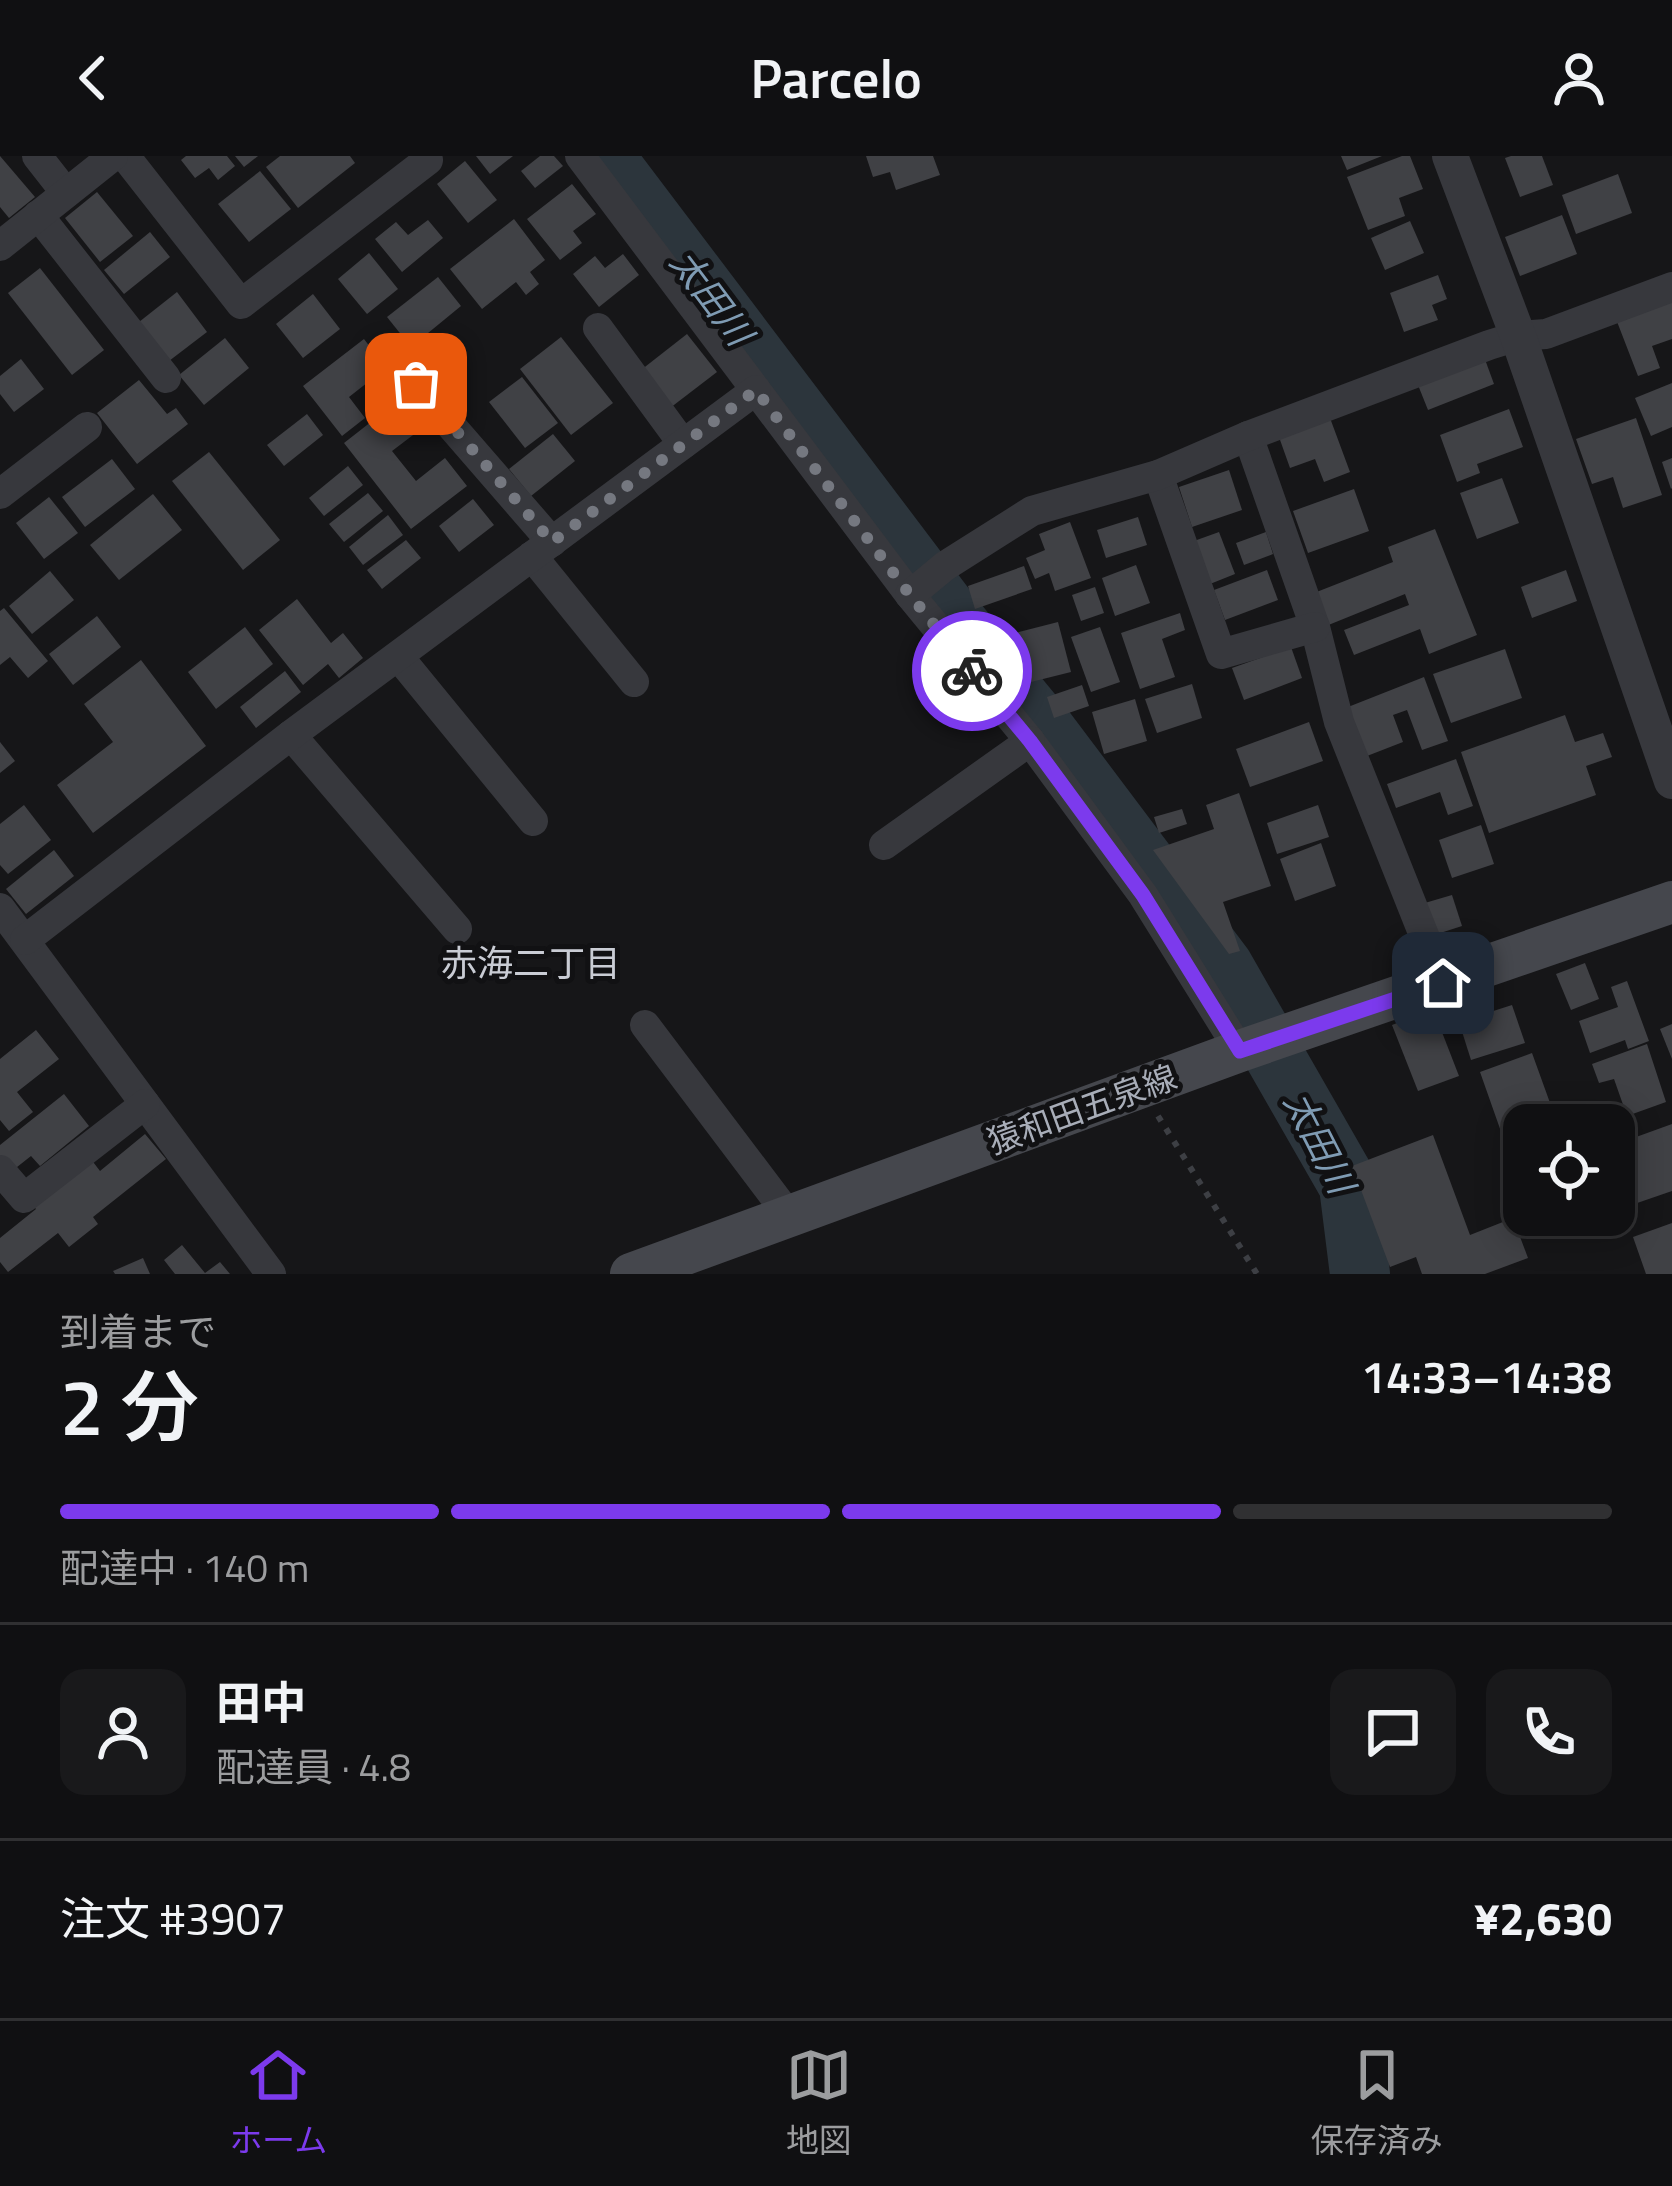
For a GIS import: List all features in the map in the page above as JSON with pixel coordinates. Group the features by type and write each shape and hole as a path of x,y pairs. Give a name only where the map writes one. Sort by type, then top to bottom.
{"main road":[{"name":"猿和田五泉線","path":"651,1271 1240,1051 1672,902"}],"street":[{"path":"37,156 66,193"},
{"path":"0,246 113,156"},
{"path":"125,156 241,304 428,160"},
{"path":"580,156 910,595 1030,741 1143,895 1240,1051"},
{"path":"1450,156 1518,336 1672,781"},
{"path":"38,215 166,379"},
{"path":"910,595 945,566 1032,511 1159,475 1248,436 1518,336 1546,334 1672,287"},
{"path":"598,328 683,444"},
{"path":"388,353 542,549 634,682"},
{"path":"25,940 291,735 756,390"},
{"path":"0,494 87,427"},
{"path":"1248,436 1315,627 1339,722 1443,983"},
{"path":"1159,475 1220,654 1315,627"},
{"path":"398,656 533,821"},
{"path":"291,735 457,929"},
{"path":"884,845 1030,741"},
{"path":"0,908 271,1274"},
{"path":"645,1025 790,1217"},
{"path":"0,1169 24,1198 146,1104"}],"path":[{"path":"1140,1088 1257,1274"}],"building":[{"path":"0,156 35,197 9,218 0,207"},
{"path":"227,156 235,166 218,180 209,168 195,178 181,160"},
{"path":"235,156 258,156 244,167"},
{"path":"280,156 350,156 355,163 298,208 266,167"},
{"path":"476,156 513,156 490,174"},
{"path":"540,156 554,156 563,166 535,188 521,171"},
{"path":"866,156 933,156 940,175 896,190 890,172 873,177"},
{"path":"1341,156 1382,156 1347,170"},
{"path":"1410,156 1423,189 1399,198 1405,216 1368,230 1347,177"},
{"path":"1542,156 1553,185 1520,197 1505,158"},
{"path":"465,161 497,200 468,223 437,184"},
{"path":"260,171 291,209 249,242 218,204"},
{"path":"1618,174 1632,213 1576,234 1562,195"},
{"path":"572,184 596,214 573,231 582,243 560,260 527,219"},
{"path":"97,192 133,236 100,262 65,218"},
{"path":"1562,215 1577,254 1520,276 1505,237"},
{"path":"514,219 545,260 530,272 539,284 526,295 516,282 482,309 450,269"},
{"path":"428,220 443,238 402,272 375,239 396,222 408,235"},
{"path":"1410,221 1424,253 1385,270 1371,238"},
{"path":"150,232 170,257 124,294 104,270"},
{"path":"369,253 398,289 367,314 338,279"},
{"path":"623,254 639,275 599,307 573,274 595,256 605,268"},
{"path":"40,268 104,350 72,375 8,293"},
{"path":"1438,275 1447,299 1432,305 1438,320 1404,332 1390,293"},
{"path":"438,277 461,306 411,347 387,317"},
{"path":"177,292 207,332 169,361 139,322"},
{"path":"313,294 340,329 303,358 276,324"},
{"path":"1672,298 1672,339 1652,346 1660,368 1638,376 1616,319"},
{"path":"687,334 717,372 670,408 641,370"},
{"path":"561,337 613,403 571,435 520,369"},
{"path":"225,338 249,368 204,405 179,375"},
{"path":"364,339 386,368 349,397 365,418 342,436 303,386"},
{"path":"1483,354 1494,384 1428,410 1416,380"},
{"path":"21,359 44,389 14,412 0,394 0,376"},
{"path":"522,377 558,423 525,448 489,402"},
{"path":"139,380 167,414 176,408 188,424 137,464 97,413"},
{"path":"1672,383 1672,427 1651,436 1635,398"},
{"path":"399,400 421,429 392,451 416,481 445,458 467,486 411,529 344,443"},
{"path":"1509,409 1523,447 1477,464 1480,473 1457,482 1440,435"},
{"path":"307,414 323,435 284,466 267,445"},
{"path":"1330,418 1350,472 1324,482 1315,459 1290,468 1279,437"},
{"path":"1636,418 1662,495 1623,508 1613,477 1592,484 1576,439"},
{"path":"553,434 575,461 531,496 509,469"},
{"path":"209,452 280,540 243,570 172,481"},
{"path":"1672,458 1672,488 1671,489 1662,462"},
{"path":"112,459 135,489 85,527 62,497"},
{"path":"348,466 363,485 324,516 309,498"},
{"path":"1229,470 1242,510 1192,527 1179,487"},
{"path":"1502,478 1519,523 1477,539 1460,493"},
{"path":"1354,489 1369,531 1308,553 1293,511"},
{"path":"368,493 383,511 344,542 329,524"},
{"path":"153,494 182,530 119,580 90,545"},
{"path":"49,497 78,533 44,559 16,523"},
{"path":"473,499 494,525 459,552 439,526"},
{"path":"388,515 403,535 363,565 349,547"},
{"path":"1138,517 1147,545 1106,558 1097,530"},
{"path":"1070,522 1091,578 1055,591 1049,573 1035,579 1026,558 1045,550 1039,534"},
{"path":"1435,529 1477,635 1429,654 1420,629 1354,655 1344,630 1409,605 1405,594 1326,626 1314,593 1393,562 1388,547"},
{"path":"1219,532 1235,574 1210,584 1194,541"},
{"path":"1266,532 1273,554 1244,565 1236,543"},
{"path":"406,540 421,558 382,589 367,570"},
{"path":"1136,565 1150,603 1115,616 1102,578"},
{"path":"1024,566 1032,589 975,609 968,586"},
{"path":"1267,570 1278,600 1225,620 1214,590"},
{"path":"1566,570 1577,601 1532,618 1521,587"},
{"path":"50,571 74,600 32,634 9,606"},
{"path":"1095,587 1104,613 1081,621 1072,595"},
{"path":"297,599 331,643 343,633 363,658 339,678 328,664 303,685 259,630"},
{"path":"4,608 48,661 28,678 10,657 0,665 0,611"},
{"path":"1180,613 1185,630 1162,639 1175,677 1140,689 1121,633"},
{"path":"97,616 121,647 73,685 49,654"},
{"path":"1058,622 1071,672 1023,684 988,640"},
{"path":"245,627 273,664 216,709 188,672"},
{"path":"1100,627 1120,682 1091,692 1071,637"},
{"path":"1291,647 1302,678 1244,700 1232,668"},
{"path":"1505,649 1522,698 1451,723 1433,674"},
{"path":"141,660 206,746 93,833 57,785 113,742 84,704"},
{"path":"285,671 301,692 256,728 240,707"},
{"path":"1424,677 1448,741 1422,750 1407,710 1393,715 1403,742 1367,756 1348,707"},
{"path":"1192,684 1202,718 1157,733 1145,699"},
{"path":"1082,685 1089,706 1054,718 1047,697"},
{"path":"1135,699 1147,741 1104,754 1092,712"},
{"path":"1565,715 1575,742 1603,733 1612,757 1586,766 1596,795 1489,833 1461,752"},
{"path":"1309,722 1323,761 1250,787 1236,749"},
{"path":"0,742 15,761 0,773"},
{"path":"1456,759 1473,806 1448,815 1440,792 1396,808 1387,784"},
{"path":"1239,793 1271,886 1223,902 1240,951 1229,954 1153,850 1214,829 1206,805"},
{"path":"24,805 51,840 8,874 0,865 0,824"},
{"path":"1318,805 1329,837 1277,854 1267,823"},
{"path":"1182,809 1187,824 1159,833 1154,817"},
{"path":"1481,825 1494,864 1452,878 1439,840"},
{"path":"1321,843 1336,886 1295,901 1280,859"},
{"path":"54,850 74,876 26,914 6,889"},
{"path":"1452,895 1462,926 1428,937 1418,905"},
{"path":"1585,963 1599,999 1571,1010 1556,974"},
{"path":"1627,981 1649,1041 1628,1049 1625,1040 1590,1053 1579,1021 1618,1007 1611,987"},
{"path":"1512,1005 1525,1043 1471,1060 1459,1022"},
{"path":"1433,1009 1459,1076 1418,1091 1392,1025"},
{"path":"1672,1024 1672,1059 1660,1029"},
{"path":"36,1030 59,1059 17,1092 33,1112 9,1131 0,1120 0,1059"},
{"path":"1647,1044 1666,1102 1635,1113 1635,1104 1623,1104 1614,1079 1599,1083 1592,1064"},
{"path":"1532,1053 1550,1104 1503,1104 1503,1137 1480,1072"},
{"path":"64,1094 89,1126 40,1166 31,1156 12,1171 0,1156 0,1145"},
{"path":"1672,1124 1672,1191 1635,1204 1635,1137"},
{"path":"145,1134 166,1159 93,1217 98,1224 69,1247 58,1233 8,1272 0,1262 0,1238 36,1209 29,1201 87,1154 100,1171"},
{"path":"1433,1135 1470,1235 1503,1222 1503,1236 1520,1236 1528,1258 1485,1274 1422,1274 1416,1257 1390,1267 1352,1166"},
{"path":"1672,1223 1672,1274 1646,1274 1633,1237"},
{"path":"182,1245 205,1273 220,1262 230,1274 175,1274 164,1260"},
{"path":"143,1258 150,1274 113,1271"}],"waterway":[{"name":"太田川","path":"604,156 1223,966 1349,1186 1360,1274"}],"way so far":[{"path":"416,384 552,542 756,390 972,671"}],"district":[{"name":"赤海二丁目","path":"531,962"}],"route":[{"path":"972,671 1030,741 1143,895 1240,1051 1443,983"}]}
